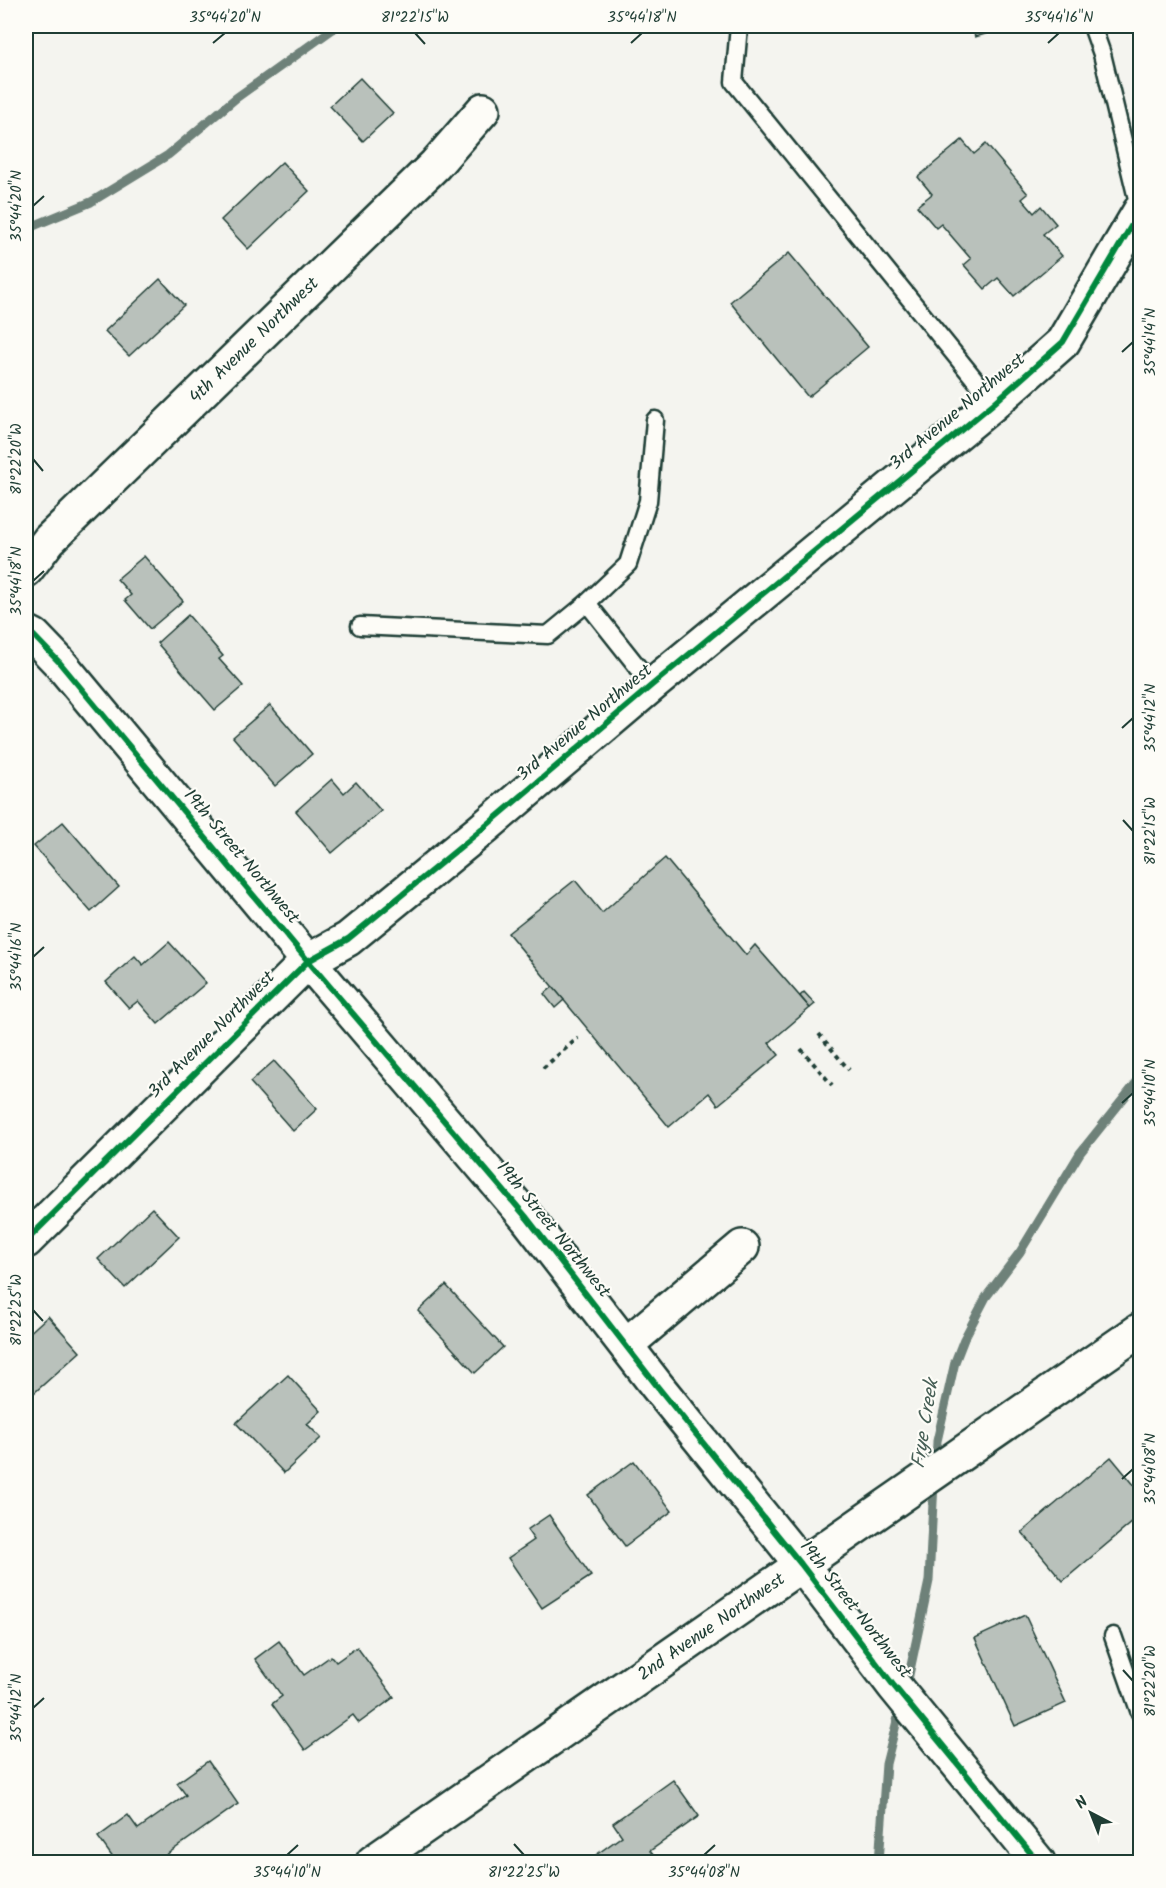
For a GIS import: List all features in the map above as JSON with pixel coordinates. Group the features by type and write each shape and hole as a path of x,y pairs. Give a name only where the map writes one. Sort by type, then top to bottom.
{"street":[{"name":"4th Avenue Northwest","path":"26,570 49,540 435,165 483,110"},
{"name":"3rd Avenue Northwest","path":"26,1241 308,961 357,932 652,685 994,404 1063,342 1140,211"},
{"name":"19th Street Northwest","path":"26,632 34,636 59,662 308,961 527,1218 801,1564 894,1686 1038,1863"},
{"path":"626,1345 742,1247"},
{"name":"2nd Avenue Northwest","path":"373,1863 1140,1330"}],"lane":[{"path":"739,26 734,82 994,404"},
{"path":"1092,26 1102,54 1140,211"},
{"path":"360,626 548,635 587,603 628,564 648,501 655,420"},
{"path":"587,603 652,685"},
{"path":"1113,1636 1140,1713"}],"path":[{"path":"819,1034 849,1070"},
{"path":"543,1068 579,1038"},
{"path":"801,1049 832,1084"}],"building":[{"path":"972,26 1012,26 975,37"},
{"path":"360,78 393,113 363,141 330,106"},
{"path":"962,140 974,154 986,144 1028,194 1022,199 1034,213 1041,206 1056,224 1043,234 1062,256 1014,296 998,278 985,289 964,265 971,259 941,224 936,228 917,206 932,194 918,177"},
{"path":"282,162 309,191 248,249 221,220"},
{"path":"789,253 868,347 808,397 730,302"},
{"path":"160,279 184,305 129,356 105,331"},
{"path":"144,556 183,601 150,629 125,600 131,595 117,579"},
{"path":"188,615 223,656 219,659 243,686 215,710 157,643"},
{"path":"270,705 312,754 275,786 233,737"},
{"path":"332,779 344,793 356,782 381,811 332,853 296,811"},
{"path":"63,822 119,887 91,912 34,846"},
{"path":"665,858 746,955 755,945 810,1008 769,1043 779,1055 718,1105 709,1093 669,1127 508,933 575,880 602,913"},
{"path":"169,942 206,983 158,1024 138,1001 129,1008 106,982 135,956 143,965"},
{"path":"553,987 564,1000 555,1008 544,994"},
{"path":"804,992 815,1004 810,1008 800,996"},
{"path":"274,1061 317,1109 293,1131 250,1082"},
{"path":"152,1208 179,1237 125,1288 98,1259"},
{"path":"446,1285 503,1347 475,1373 418,1311"},
{"path":"48,1316 80,1352 26,1400 26,1336"},
{"path":"288,1375 321,1411 307,1424 321,1438 284,1473 236,1423"},
{"path":"1111,1457 1140,1492 1140,1516 1063,1581 1022,1532"},
{"path":"634,1461 672,1511 625,1546 588,1495"},
{"path":"549,1515 591,1576 542,1608 508,1558 534,1540 527,1530"},
{"path":"1025,1615 1066,1703 1015,1726 975,1638"},
{"path":"279,1641 304,1675 331,1656 336,1662 357,1647 394,1697 359,1723 353,1715 305,1750 272,1704 282,1696 255,1659"},
{"path":"208,1761 238,1804 156,1862 116,1862 98,1837 128,1815 138,1829 186,1795 177,1783"},
{"path":"673,1780 699,1816 650,1851 654,1856 645,1862 591,1862 589,1860 622,1836 613,1823"}],"waterway":[{"path":"26,229 91,202 168,155 236,98 337,26"},
{"name":"Frye Creek","path":"936,1464 937,1441 955,1362 986,1297 1020,1252 1080,1153 1140,1078"},
{"name":"Frye Creek","path":"906,1689 929,1581 934,1483"},
{"name":"Frye Creek","path":"879,1862 886,1764 901,1705"}],"cycle path":[{"path":"26,1241 308,961 348,939 480,831 652,685 994,403 1063,342 1140,211"},
{"path":"26,632 34,636 59,662 308,961 527,1218 657,1386 801,1564 894,1686 1038,1862"}]}
